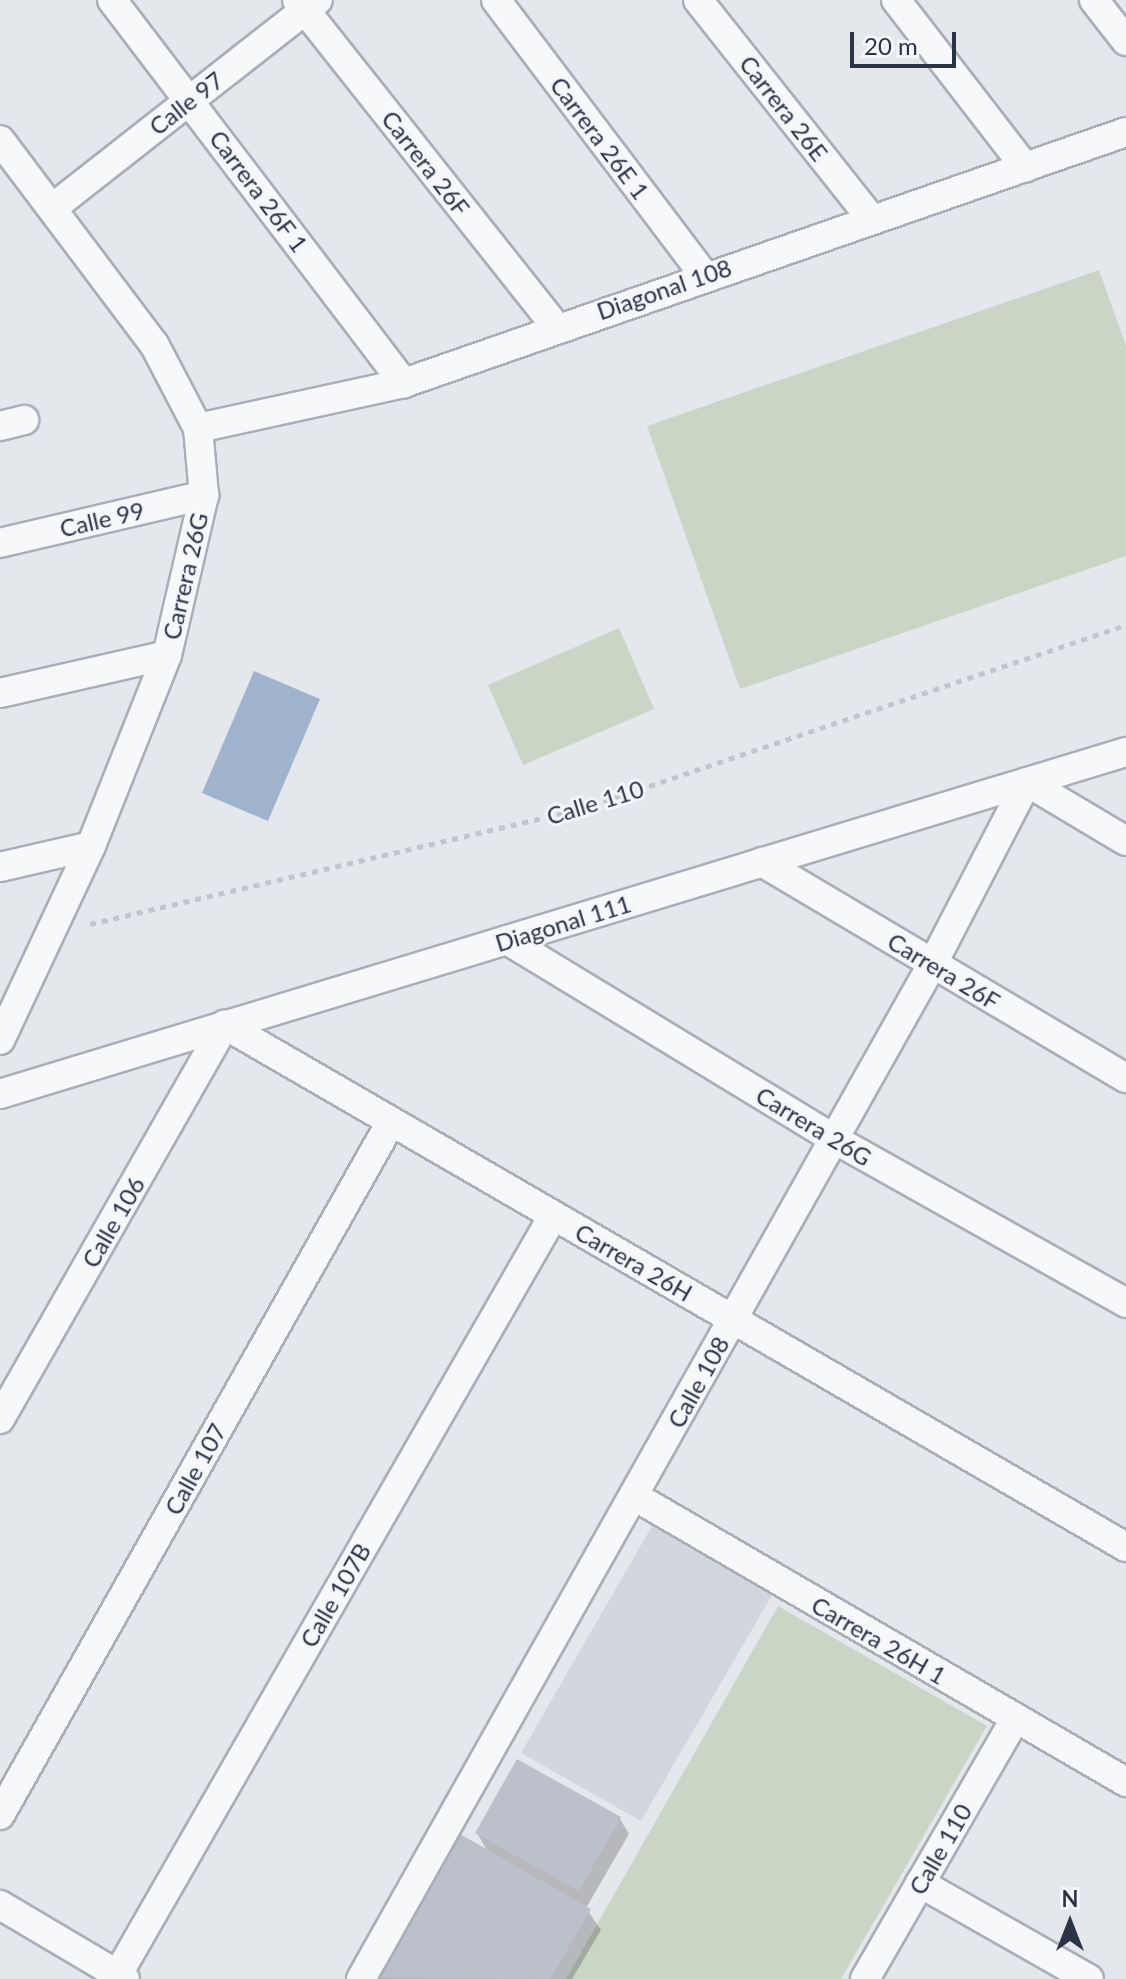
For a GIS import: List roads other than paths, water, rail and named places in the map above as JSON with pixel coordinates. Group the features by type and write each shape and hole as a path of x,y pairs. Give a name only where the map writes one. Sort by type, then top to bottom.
{"street":[{"name":"Carrera 26F 1","path":"112,0 191,99 404,383"},
{"name":"Carrera 26E 1","path":"496,0 705,276"},
{"name":"Carrera 26E","path":"698,0 870,217"},
{"path":"896,0 1026,168"},
{"path":"1094,0 1126,41"},
{"name":"Calle 97","path":"55,206 306,3"},
{"name":"Carrera 26F","path":"306,3 555,326"},
{"name":"Diagonal 108","path":"198,428 404,383 555,326 1126,132"},
{"name":"Carrera 26G","path":"0,140 55,206 154,344 198,428 204,495 167,655 91,846 0,1040"},
{"name":"Calle 99","path":"0,543 204,495"},
{"path":"0,693 167,655"},
{"name":"Diagonal 111","path":"0,1094 1126,752"},
{"path":"1027,782 1126,841"},
{"name":"Calle 108","path":"361,1979 932,965 1027,782"},
{"path":"0,867 91,846"},
{"name":"Carrera 26F","path":"762,862 1126,1078"},
{"name":"Carrera 26G","path":"507,940 834,1139 1126,1303"},
{"name":"Carrera 26H","path":"225,1025 1126,1547"},
{"name":"Calle 106","path":"0,1419 225,1025"},
{"name":"Calle 107","path":"0,1815 391,1122"},
{"name":"Calle 107B","path":"122,1977 553,1216"},
{"name":"Carrera 26H 1","path":"634,1496 1126,1782"},
{"name":"Calle 110","path":"865,1979 1015,1719"},
{"path":"920,1883 1089,1979"},
{"path":"0,1905 122,1977"}],"water":[{"path":"254,671 320,699 268,821 202,793"}]}
